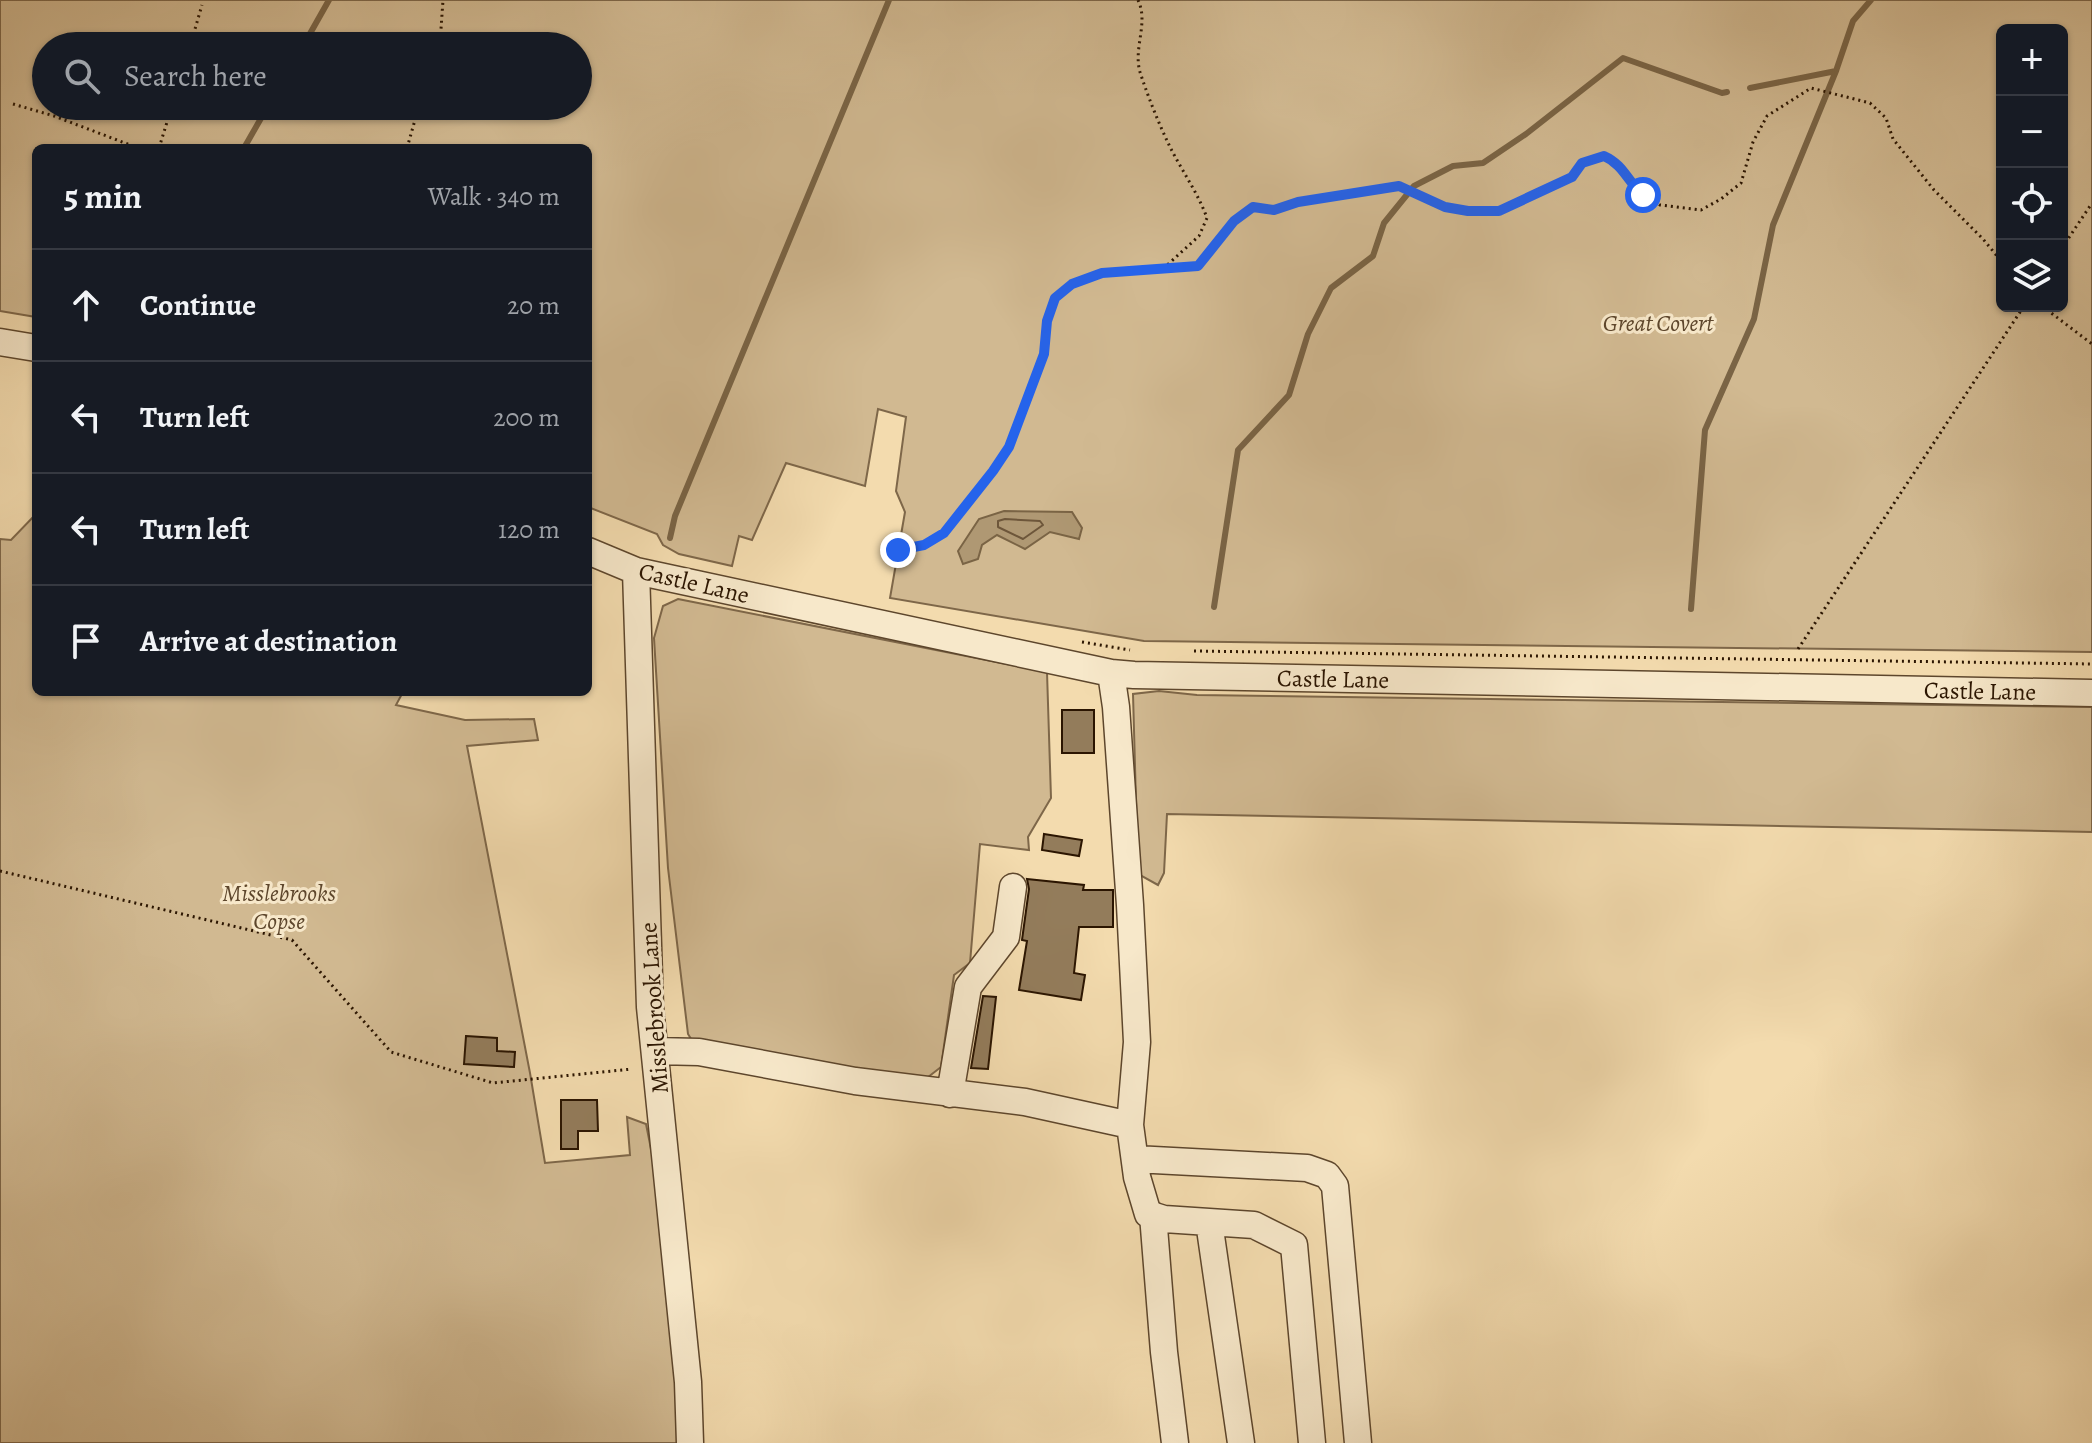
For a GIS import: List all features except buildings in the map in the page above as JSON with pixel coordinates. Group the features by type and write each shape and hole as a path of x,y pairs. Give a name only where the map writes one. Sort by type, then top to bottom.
{"street":[{"path":"0,342 32,347"},
{"name":"Castle Lane","path":"592,553 636,571 1111,673 2092,693"},
{"name":"Misslebrook Lane","path":"636,571 650,1007 688,1382 690,1443"},
{"path":"1111,673 1130,905 1136,1027 1130,1125 1141,1196 1148,1214 1164,1219 1254,1225 1294,1245 1312,1443"},
{"path":"950,1094 968,987 1006,937 1013,887"},
{"path":"656,1060 699,1052 855,1081 1025,1102 1130,1125"},
{"path":"1135,1159 1307,1168 1327,1175 1335,1186 1358,1443"},
{"path":"1153,1215 1175,1443"},
{"path":"1209,1222 1241,1443"}],"path":[{"path":"440,32 443,0"},
{"path":"1138,0 1143,12 1138,54 1140,70 1169,145 1200,198 1207,218 1199,236 1165,267"},
{"path":"194,32 202,5"},
{"path":"898,550 924,545 944,533 1009,447 1044,354 1047,321 1055,298 1072,284 1102,273 1198,266 1234,221 1253,207 1274,210 1298,202 1399,186 1445,207 1499,211 1572,177 1582,163 1604,156 1619,163 1630,183 1660,205 1701,210 1741,183 1753,142 1767,116 1811,88 1870,103 1886,118 1893,139 1934,190 1996,255"},
{"path":"13,104 32,110"},
{"path":"64,120 128,144"},
{"path":"160,144 168,120"},
{"path":"408,144 415,120"},
{"path":"2067,240 2092,203"},
{"path":"1798,649 2020,312"},
{"path":"2050,312 2092,344"},
{"path":"1070,640 1132,651"},
{"path":"1195,652 2092,664"},
{"path":"0,871 292,940 391,1052 493,1083 626,1068 656,1060"}],"green space":[{"name":"Great Covert","path":"0,0 2092,0 2092,652 1144,641 890,598 905,512 896,491 906,417 878,409 865,486 786,463 752,540 739,536 732,566 679,554 663,545 657,534 592,509 592,144 32,144 32,316 0,311"},
{"name":"Misslebrooks Copse","path":"32,518 32,696 401,696 396,705 465,720 534,719 538,740 467,746 545,1163 630,1155 627,1117 646,1124 654,1164 676,1370 677,1443 0,1443 0,539 11,540"},
{"path":"678,599 1047,672 1051,798 1028,837 1029,850 980,844 970,963 954,975 941,1067 923,1081 693,1042 688,1034 668,868 654,638 663,606"},
{"path":"1159,691 1197,695 2092,707 2092,832 1167,814 1164,873 1158,885 1138,874 1133,694"}],"water":[{"path":"1004,511 1072,512 1082,528 1079,539 1050,532 1025,549 997,535 982,545 978,559 963,564 958,551 979,519"}],"waterway":[{"path":"311,32 329,0"},
{"path":"670,538 675,516 889,0"},
{"path":"1750,88 1836,71 1853,21 1871,0"},
{"path":"1214,607 1238,450 1289,395 1308,334 1331,288 1373,256 1384,223 1414,186 1453,166 1483,163 1526,134 1623,58 1722,93 1727,92"},
{"path":"1691,609 1705,430 1754,319 1773,225 1836,71"},
{"path":"246,144 260,120"}],"route":[{"path":"898,550 924,545 944,533 1009,447 1044,354 1047,321 1055,298 1072,284 1102,273 1198,266 1234,221 1253,207 1274,210 1298,202 1399,186 1445,207 1499,211 1572,177 1582,163 1604,156 1619,163 1630,183 1643,195"}]}
